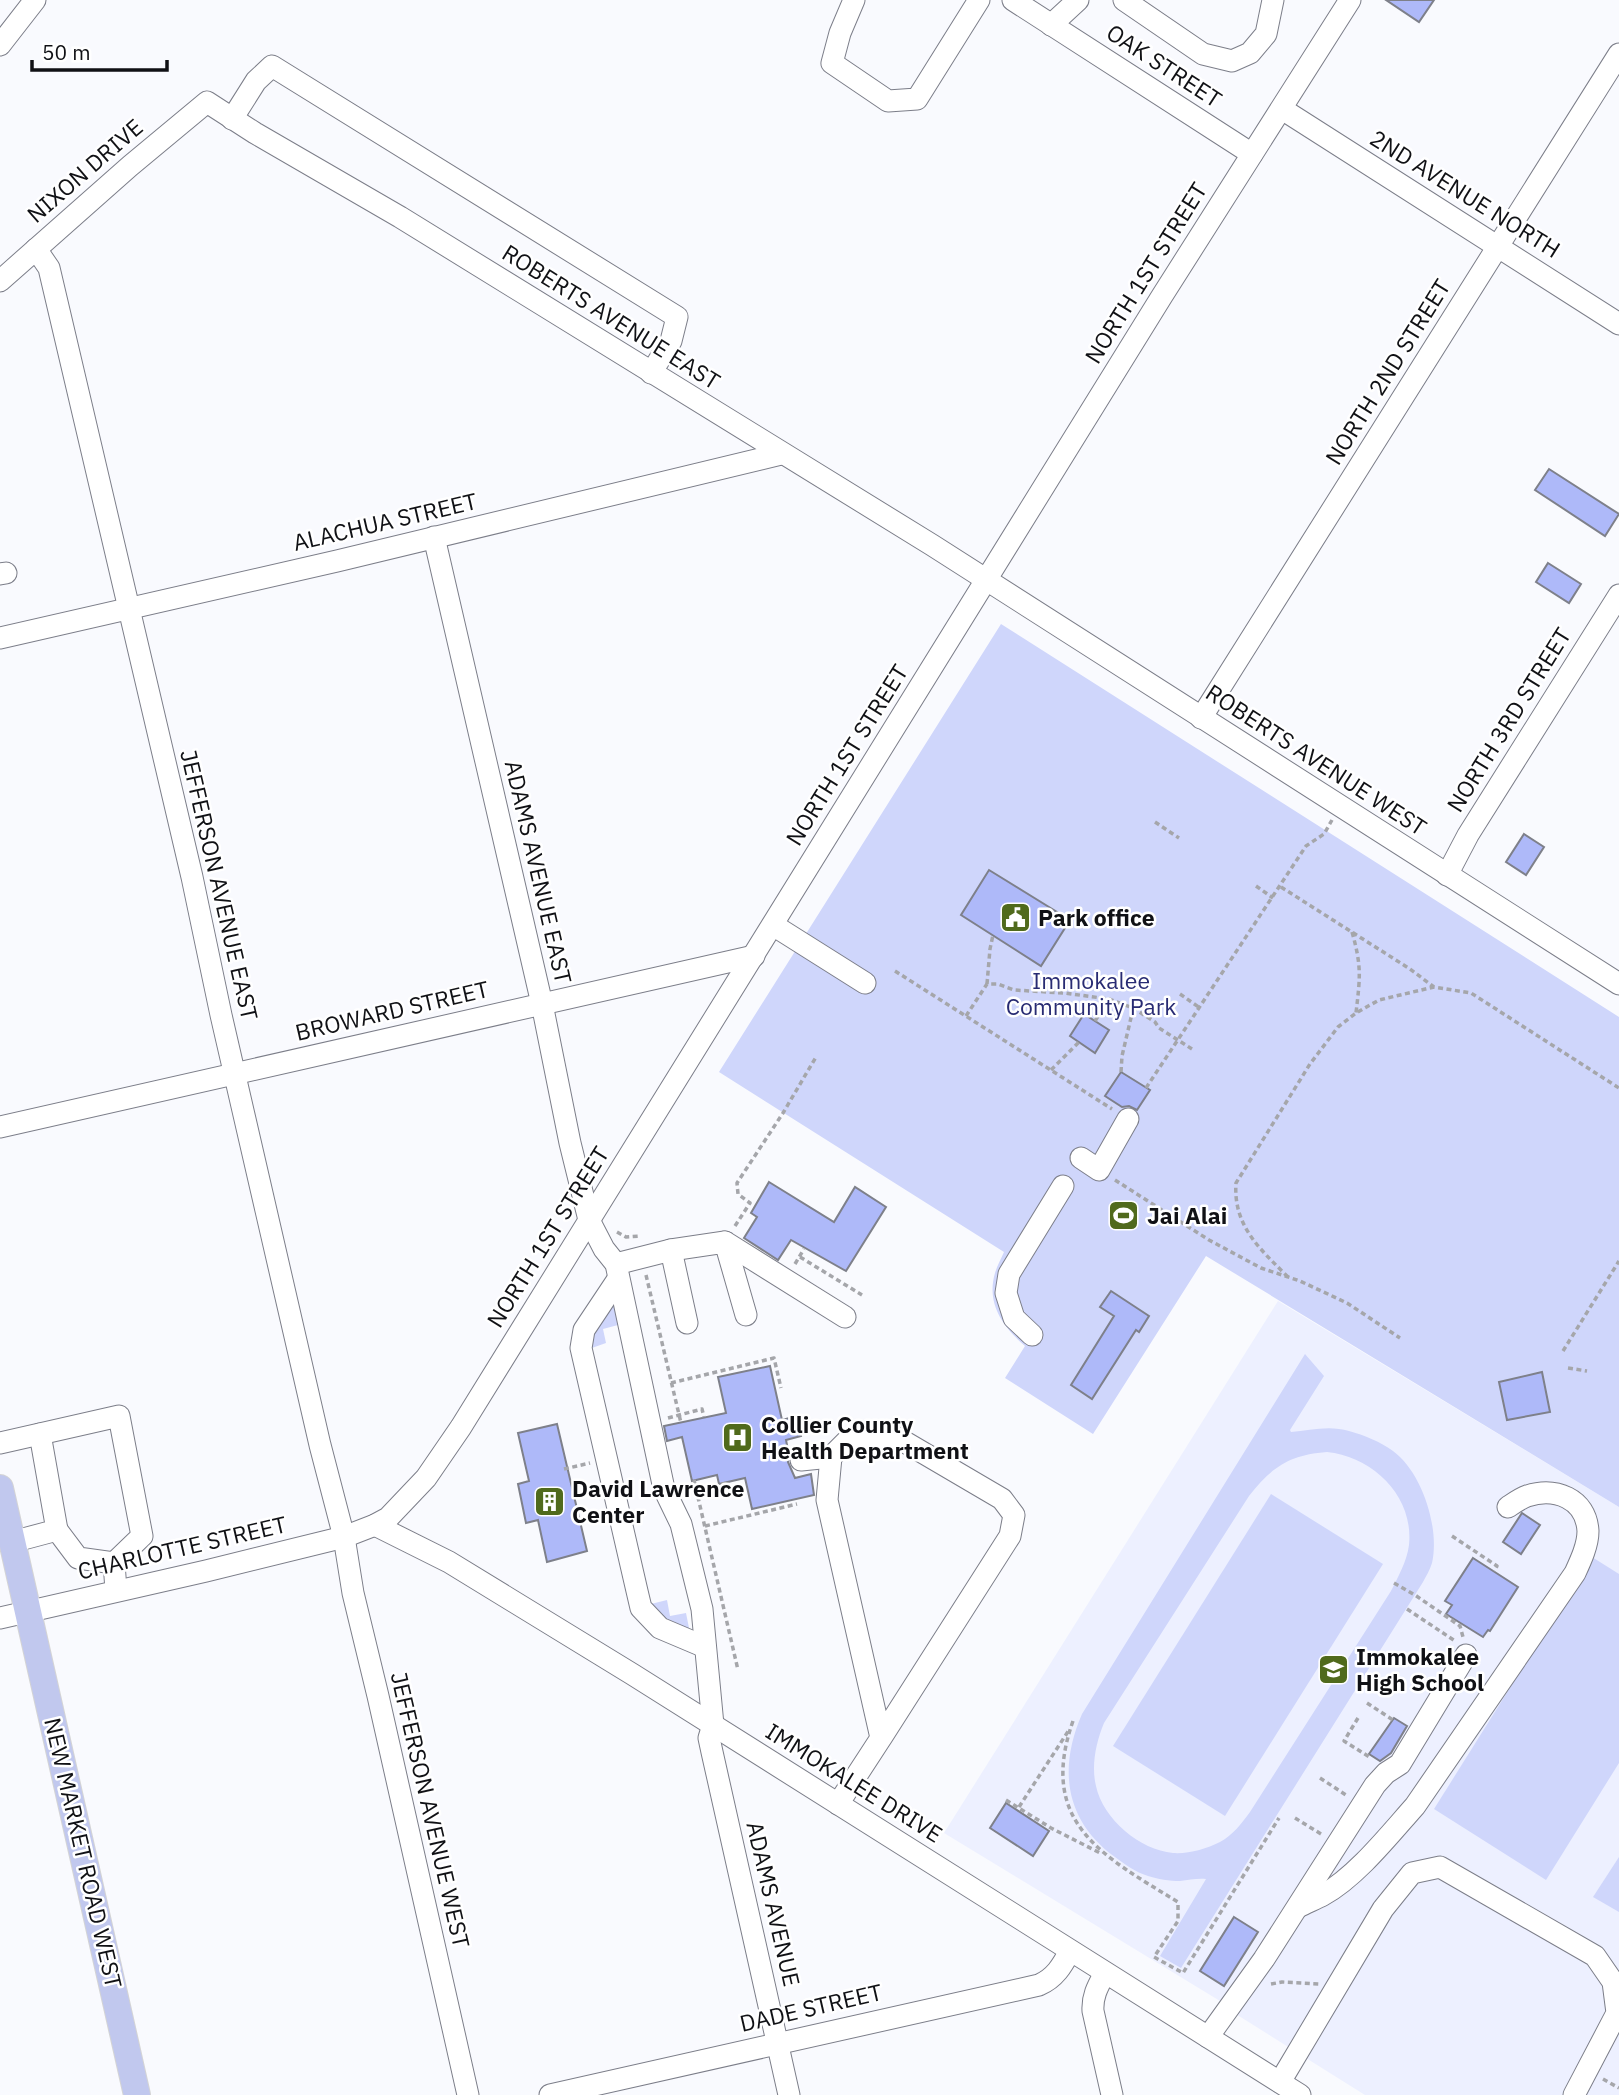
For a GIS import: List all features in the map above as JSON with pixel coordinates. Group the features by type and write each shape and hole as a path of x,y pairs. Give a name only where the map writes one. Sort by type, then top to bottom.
{"main road":[{"name":"NEW MARKET ROAD WEST","path":"0,1488 137,2095"}],"street":[{"path":"0,45 35,0"},
{"path":"855,0 840,33 832,63 888,101 917,99 979,0"},
{"name":"OAK STREET","path":"1013,0 1252,154"},
{"path":"1051,25 1078,0"},
{"path":"1124,0 1203,54 1232,61 1250,53 1266,34 1273,0"},
{"name":"NORTH 1ST STREET","path":"374,1525 388,1518 433,1468 461,1427 985,580 1350,0"},
{"name":"NORTH 2ND STREET","path":"1201,718 1619,54"},
{"path":"232,119 256,81 272,66 677,317 671,341 651,373"},
{"name":"ROBERTS AVENUE EAST","path":"206,102 400,217 985,580"},
{"name":"NIXON DRIVE","path":"0,281 206,102"},
{"name":"2ND AVENUE NORTH","path":"1282,109 1619,324"},
{"name":"JEFFERSON AVENUE EAST","path":"36,249 49,268 320,1445 344,1537"},
{"name":"ALACHUA STREET","path":"0,638 541,513 781,454"},
{"name":"ADAMS AVENUE EAST","path":"434,537 589,1220 617,1271"},
{"name":"ROBERTS AVENUE WEST","path":"985,580 1619,984"},
{"name":"NORTH 3RD STREET","path":"1447,875 1468,835 1619,595"},
{"path":"773,925 865,983"},
{"name":"BROWARD STREET","path":"0,1127 754,956"},
{"path":"1090,1164 1128,1119"},
{"path":"1032,1335 1014,1318 1006,1293 1009,1275 1063,1186"},
{"path":"729,1236 746,1315"},
{"path":"705,1647 660,1628 641,1608 581,1348 584,1330 617,1271 671,1250 729,1236 845,1317"},
{"path":"671,1250 687,1323"},
{"name":"ADAMS AVENUE","path":"617,1271 664,1489 681,1524 702,1609 713,1725 709,1738 789,2095"},
{"path":"0,1443 119,1416 142,1536 114,1563"},
{"path":"40,1434 57,1530 78,1558 114,1563"},
{"path":"801,1460 831,1457 848,1440 898,1438 1002,1499 1014,1515 1010,1536 838,1804"},
{"path":"831,1457 827,1500 881,1738"},
{"path":"1298,1906 1325,1894 1348,1877 1415,1805 1576,1573 1588,1532 1579,1506 1561,1494 1547,1493 1526,1496 1508,1507"},
{"name":"CHARLOTTE STREET","path":"0,1618 344,1537 374,1525"},
{"name":"IMMOKALEE DRIVE","path":"374,1525 449,1562 1300,2095"},
{"path":"12,1542 57,1530"},
{"name":"JEFFERSON AVENUE WEST","path":"344,1537 352,1593 378,1696 468,2095"},
{"path":"114,1563 117,1590"},
{"path":"1208,2037 1298,1906 1375,1785 1400,1763 1466,1655"},
{"path":"1280,2082 1383,1909 1412,1874 1440,1867 1595,1956 1614,1982 1617,2013 1574,2095"},
{"name":"DADE STREET","path":"550,2095 1039,1985 1056,1974 1070,1951"},
{"path":"1105,1973 1095,1990 1093,2011 1112,2095"}],"path":[{"path":"1146,1088 1306,846 1324,834 1333,819"},
{"path":"1155,822 1179,838"},
{"path":"1256,886 1273,898"},
{"path":"1281,887 1434,987"},
{"path":"1352,932 1359,954 1360,974 1356,1013"},
{"path":"966,1017 987,984 993,935"},
{"path":"895,971 1128,1119"},
{"path":"987,984 1109,999 1134,1006 1159,1028 1192,1049"},
{"path":"1288,1277 1248,1233 1238,1213 1236,1183 1322,1046 1338,1027 1356,1013 1379,1000 1434,987 1471,993 1619,1088"},
{"path":"1180,994 1200,1008"},
{"path":"1095,1021 1109,999"},
{"path":"1121,1072 1134,1006"},
{"path":"1051,1070 1079,1042"},
{"path":"729,1236 752,1205 738,1194 737,1183 816,1057"},
{"path":"1090,1164 1209,1240 1261,1268 1347,1303 1400,1338"},
{"path":"615,1231 626,1237 636,1237"},
{"path":"793,1269 804,1249"},
{"path":"800,1257 862,1295"},
{"path":"1563,1350 1619,1261"},
{"path":"645,1269 681,1423"},
{"path":"671,1383 774,1358 781,1388"},
{"path":"1568,1368 1587,1371"},
{"path":"679,1415 702,1409 704,1418"},
{"path":"564,1469 596,1461"},
{"path":"694,1480 738,1670"},
{"path":"696,1489 727,1482"},
{"path":"705,1526 797,1504"},
{"path":"1452,1536 1497,1566 1494,1570"},
{"path":"1394,1583 1460,1626 1464,1636 1458,1643 1407,1609"},
{"path":"1367,1703 1393,1720"},
{"path":"1358,1718 1344,1741 1371,1758"},
{"path":"1019,1808 1072,1723 1064,1750 1063,1768 1065,1791 1072,1813 1088,1840 1118,1866 1178,1902 1178,1921 1154,1957 1183,1973 1279,1818"},
{"path":"1320,1778 1346,1795"},
{"path":"1006,1800 1063,1835 1105,1855"},
{"path":"1295,1818 1321,1834"},
{"path":"1240,1991 1282,1982 1324,1984"}],"shaded area":[{"name":"Immokalee High School","path":"1278,1301 1619,1507 1619,2095 1365,2095 1231,2011 1220,2001 944,1833"}],"green space":[{"name":"Immokalee Community Park","path":"1001,624 1619,1017 1619,1507 1206,1256 1093,1434 1005,1378 1025,1346 1003,1323 995,1305 993,1284 1004,1252 719,1072"},
{"path":"613,1301 618,1325 603,1329 606,1343 589,1349 590,1336"},
{"path":"1305,1354 1324,1376 1291,1432 1342,1429 1383,1445 1403,1460 1420,1486 1431,1518 1434,1549 1432,1563 1423,1582 1181,1968 1160,1956 1206,1879 1172,1881 1143,1874 1115,1857 1098,1843 1085,1827 1076,1810 1069,1774 1074,1734 1082,1714","holes":["1327,1452 1360,1462 1387,1482 1405,1510 1409,1545 1391,1591 1250,1812 1236,1829 1220,1842 1191,1852 1173,1853 1148,1846 1125,1831 1106,1810 1100,1798 1094,1762 1104,1723 1257,1486 1282,1464 1302,1456"]},
{"path":"1271,1494 1383,1564 1225,1816 1113,1746"},
{"path":"1592,1557 1619,1574 1619,1763 1546,1880 1434,1809"},
{"path":"667,1600 670,1616 686,1613 690,1633 657,1618 651,1604"},
{"path":"1619,1857 1619,1912 1593,1897"}],"building":[{"path":"1386,0 1434,0 1419,22"},
{"path":"1549,469 1619,514 1605,536 1535,490"},
{"path":"1548,563 1581,584 1569,603 1536,582"},
{"path":"1524,834 1544,847 1526,875 1506,862"},
{"name":"Park office","path":"989,870 1070,920 1041,966 961,915"},
{"path":"1084,1014 1109,1030 1095,1053 1070,1036"},
{"path":"1121,1072 1150,1090 1137,1110 1129,1106 1122,1107 1105,1096"},
{"path":"769,1182 834,1222 855,1187 886,1207 846,1271 791,1240 778,1260 744,1238 757,1217 751,1213"},
{"path":"1111,1291 1149,1316 1139,1332 1136,1330 1092,1399 1071,1385 1114,1316 1100,1307"},
{"name":"Collier County Health Department","path":"770,1366 782,1420 797,1416 801,1436 786,1440 788,1462 795,1478 811,1474 814,1495 752,1509 745,1478 719,1484 717,1475 692,1481 682,1437 667,1441 664,1426 726,1413 718,1377"},
{"path":"1542,1372 1550,1412 1507,1420 1499,1382"},
{"name":"David Lawrence Center","path":"557,1424 587,1551 547,1562 538,1520 526,1523 518,1484 529,1481 518,1433"},
{"path":"1522,1513 1540,1525 1521,1554 1503,1542"},
{"path":"1473,1558 1518,1587 1490,1631 1483,1637 1446,1614 1452,1605 1445,1601"},
{"path":"1394,1718 1407,1726 1391,1753 1380,1761 1369,1754"},
{"path":"1006,1803 1049,1831 1033,1856 990,1828"},
{"path":"1234,1917 1258,1932 1224,1986 1200,1971"}],"place":[{"name":"Park office","path":"1015,918"},
{"name":"Jai Alai","path":"1124,1216"},
{"name":"Collier County Health Department","path":"738,1438"},
{"name":"David Lawrence Center","path":"549,1502"},
{"name":"Immokalee High School","path":"1333,1670"}]}
